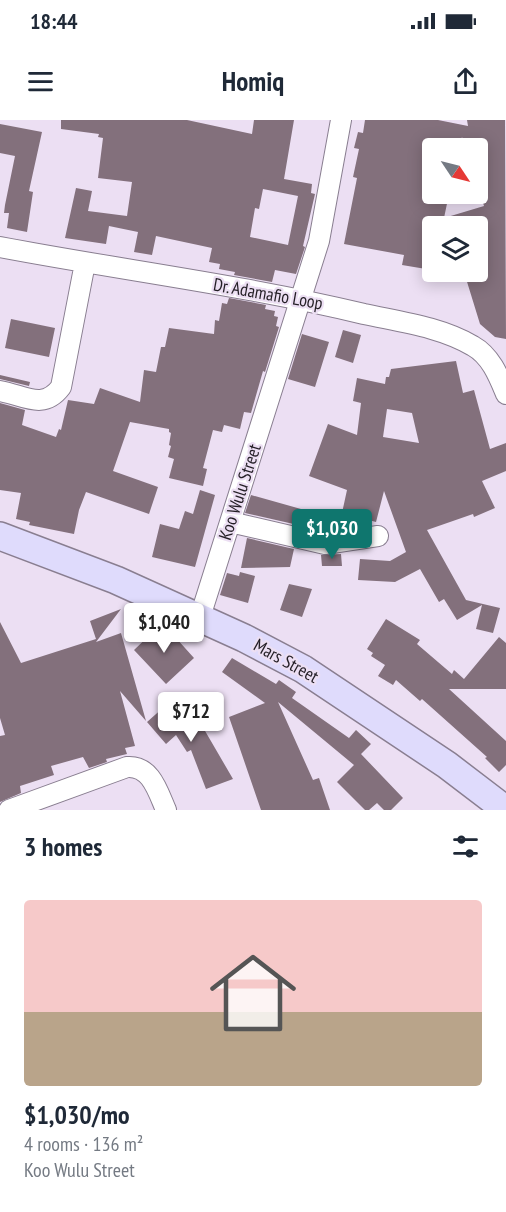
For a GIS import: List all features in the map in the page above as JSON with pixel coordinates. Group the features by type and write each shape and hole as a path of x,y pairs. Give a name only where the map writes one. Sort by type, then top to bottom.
{"street":[{"name":"Koo Wulu Street","path":"200,617 319,241 341,120"},
{"name":"Dr. Adamafio Loop","path":"0,247 302,299 434,330 476,348 499,376 506,394"},
{"path":"0,391 45,401 54,396 61,387 85,263"},
{"path":"230,522 326,544 378,536"},
{"name":"Mars Street","path":"0,536 95,571 200,617 303,669 447,765 506,810"},
{"name":"Mars Street","path":"428,753 442,772 479,810"},
{"path":"9,810 127,767 136,766 145,771 166,810"}],"building":[{"path":"61,120 187,120 252,134 254,120 294,120 284,179 312,184 311,193 315,194 303,246 305,247 296,274 275,270 272,282 234,275 235,272 219,269 220,264 209,262 212,248 156,236 152,255 134,252 138,232 109,226 106,244 65,238 76,188 92,191 88,211 127,216 132,182 98,178 103,138 98,137 99,134 61,129","holes":["263,189 298,196 288,245 250,237 255,208 259,209"]},
{"path":"365,120 438,120 468,126 467,120 505,120 506,339 495,337 480,324 467,282 488,282 488,216 451,216 488,204 488,138 422,138 422,204 447,204 444,216 422,216 422,268 402,265 404,255 344,244 357,178 353,177 359,149 354,148 358,132 363,133"},
{"path":"0,124 42,132 29,191 33,192 27,232 7,228 9,213 4,213 15,156 0,153"},
{"path":"229,298 266,305 265,309 275,311 274,316 278,317 276,326 279,327 251,413 244,412 240,429 224,425 222,432 213,430 203,468 207,469 203,486 169,478 174,459 168,457 171,446 169,445 171,433 169,429 130,422 113,471 158,487 149,514 86,492 74,534 29,525 30,522 16,519 21,493 0,490 0,403 25,410 22,425 56,437 59,429 61,430 68,400 94,404 100,388 140,402 144,370 156,372 161,347 165,347 169,328 214,334 215,320 219,321 222,303 227,304"},
{"path":"11,319 55,328 49,357 5,348"},
{"path":"343,330 361,335 353,363 335,357"},
{"path":"302,334 329,342 315,387 288,379"},
{"path":"456,361 463,393 474,390 490,449 506,443 506,471 482,481 495,508 474,517 473,514 427,530 466,600 500,608 493,633 476,629 482,605 457,620 444,599 439,602 420,569 395,582 358,580 360,559 390,561 406,552 384,491 376,522 342,513 347,490 309,476 328,424 357,435 361,403 353,401 357,378 385,384 391,369","holes":["387,409 412,413 419,443 383,437"]},
{"path":"0,375 30,382 29,386 0,379"},
{"path":"200,490 215,495 195,567 152,557 160,524 179,529 185,511 193,514"},
{"path":"251,495 301,509 298,525 245,513"},
{"path":"247,538 294,549 290,567 241,568"},
{"path":"341,554 342,566 322,566 321,555"},
{"path":"240,572 255,576 248,603 220,595 227,573 239,576"},
{"path":"289,584 312,589 302,617 280,610"},
{"path":"121,609 96,642 121,633 146,721 120,691 135,746 125,748 127,754 106,759 107,762 89,768 83,757 51,766 54,775 20,786 21,793 0,802 0,736 5,735 0,718 0,622 21,663 96,639 90,621"},
{"path":"386,619 420,640 417,644 452,674 454,670 464,679 499,637 506,643 506,689 449,689 506,741 506,765 499,772 485,758 487,757 422,699 420,701 396,680 393,685 378,676 385,665 371,656 373,653 367,649"},
{"path":"158,627 163,632 167,628 194,658 166,684 134,650"},
{"path":"232,658 276,684 279,680 296,692 292,698 349,738 356,730 371,744 361,754 403,798 391,810 384,810 377,803 369,810 365,810 337,782 354,765 278,702 313,780 319,778 330,810 261,810 229,717 265,703 222,672"},
{"path":"173,699 197,726 201,724 233,779 206,789 191,750 187,752 176,735 166,744 147,722"}]}
